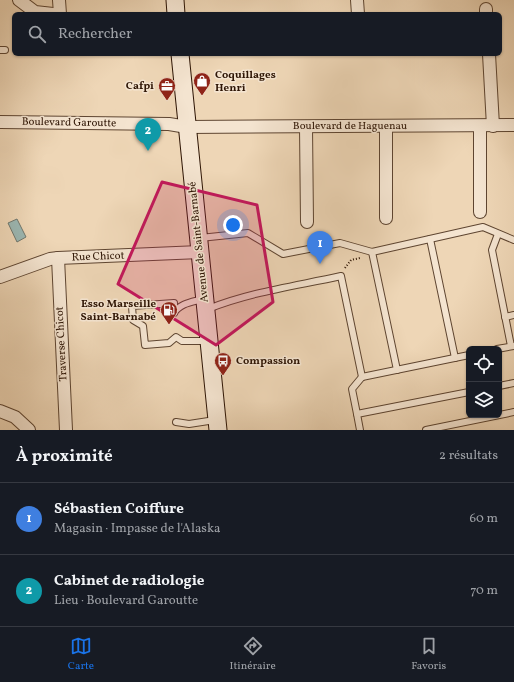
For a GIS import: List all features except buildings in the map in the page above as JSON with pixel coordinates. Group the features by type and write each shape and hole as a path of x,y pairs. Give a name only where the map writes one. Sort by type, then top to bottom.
{"main road":[{"path":"175,0 176,12"},
{"name":"Avenue de Saint-Barnabé","path":"180,56 217,425"}],"street":[{"path":"19,0 35,12"},
{"path":"59,0 60,12"},
{"path":"357,0 358,12"},
{"path":"489,56 493,126"},
{"name":"Boulevard Garoutte","path":"0,122 170,124 187,127"},
{"path":"306,126 307,222"},
{"path":"386,126 386,218"},
{"path":"480,126 480,212"},
{"name":"Boulevard de Haguenau","path":"187,127 514,126"},
{"name":"Rue Chicot","path":"0,277 58,258 199,245"},
{"name":"Traverse Chicot","path":"58,258 66,430"},
{"path":"0,411 15,418 29,430"}],"lane":[{"path":"199,245 248,233 283,254 340,243 372,252 483,227 514,240"},
{"path":"498,234 492,250 505,317 513,346 502,348"},
{"path":"430,239 455,358"},
{"path":"372,252 397,370"},
{"path":"209,340 182,341 176,337 169,343 145,345 143,326 133,320 132,306 174,303 174,313 181,306 228,301 341,276 362,377"},
{"path":"505,317 514,315"},
{"path":"360,430 352,389 362,377 466,356"},
{"path":"502,385 514,383"},
{"path":"357,414 466,393"},
{"path":"426,430 514,412"},
{"path":"176,422 217,425"}],"path":[{"path":"351,260 365,257"}],"highlighted area":[{"path":"162,182 257,205 273,302 216,345 118,284"}],"water":[{"path":"17,219 26,237 17,242 8,223"}],"place":[{"name":"Coquillages Henri","path":"202,96"},
{"name":"Cafpi","path":"167,101"},
{"name":"Cabinet de radiologie","path":"148,151"},
{"name":"Sébastien Coiffure","path":"320,264"},
{"name":"Esso Marseille Saint-Barnabé","path":"169,325"},
{"name":"Compassion","path":"223,376"}]}
